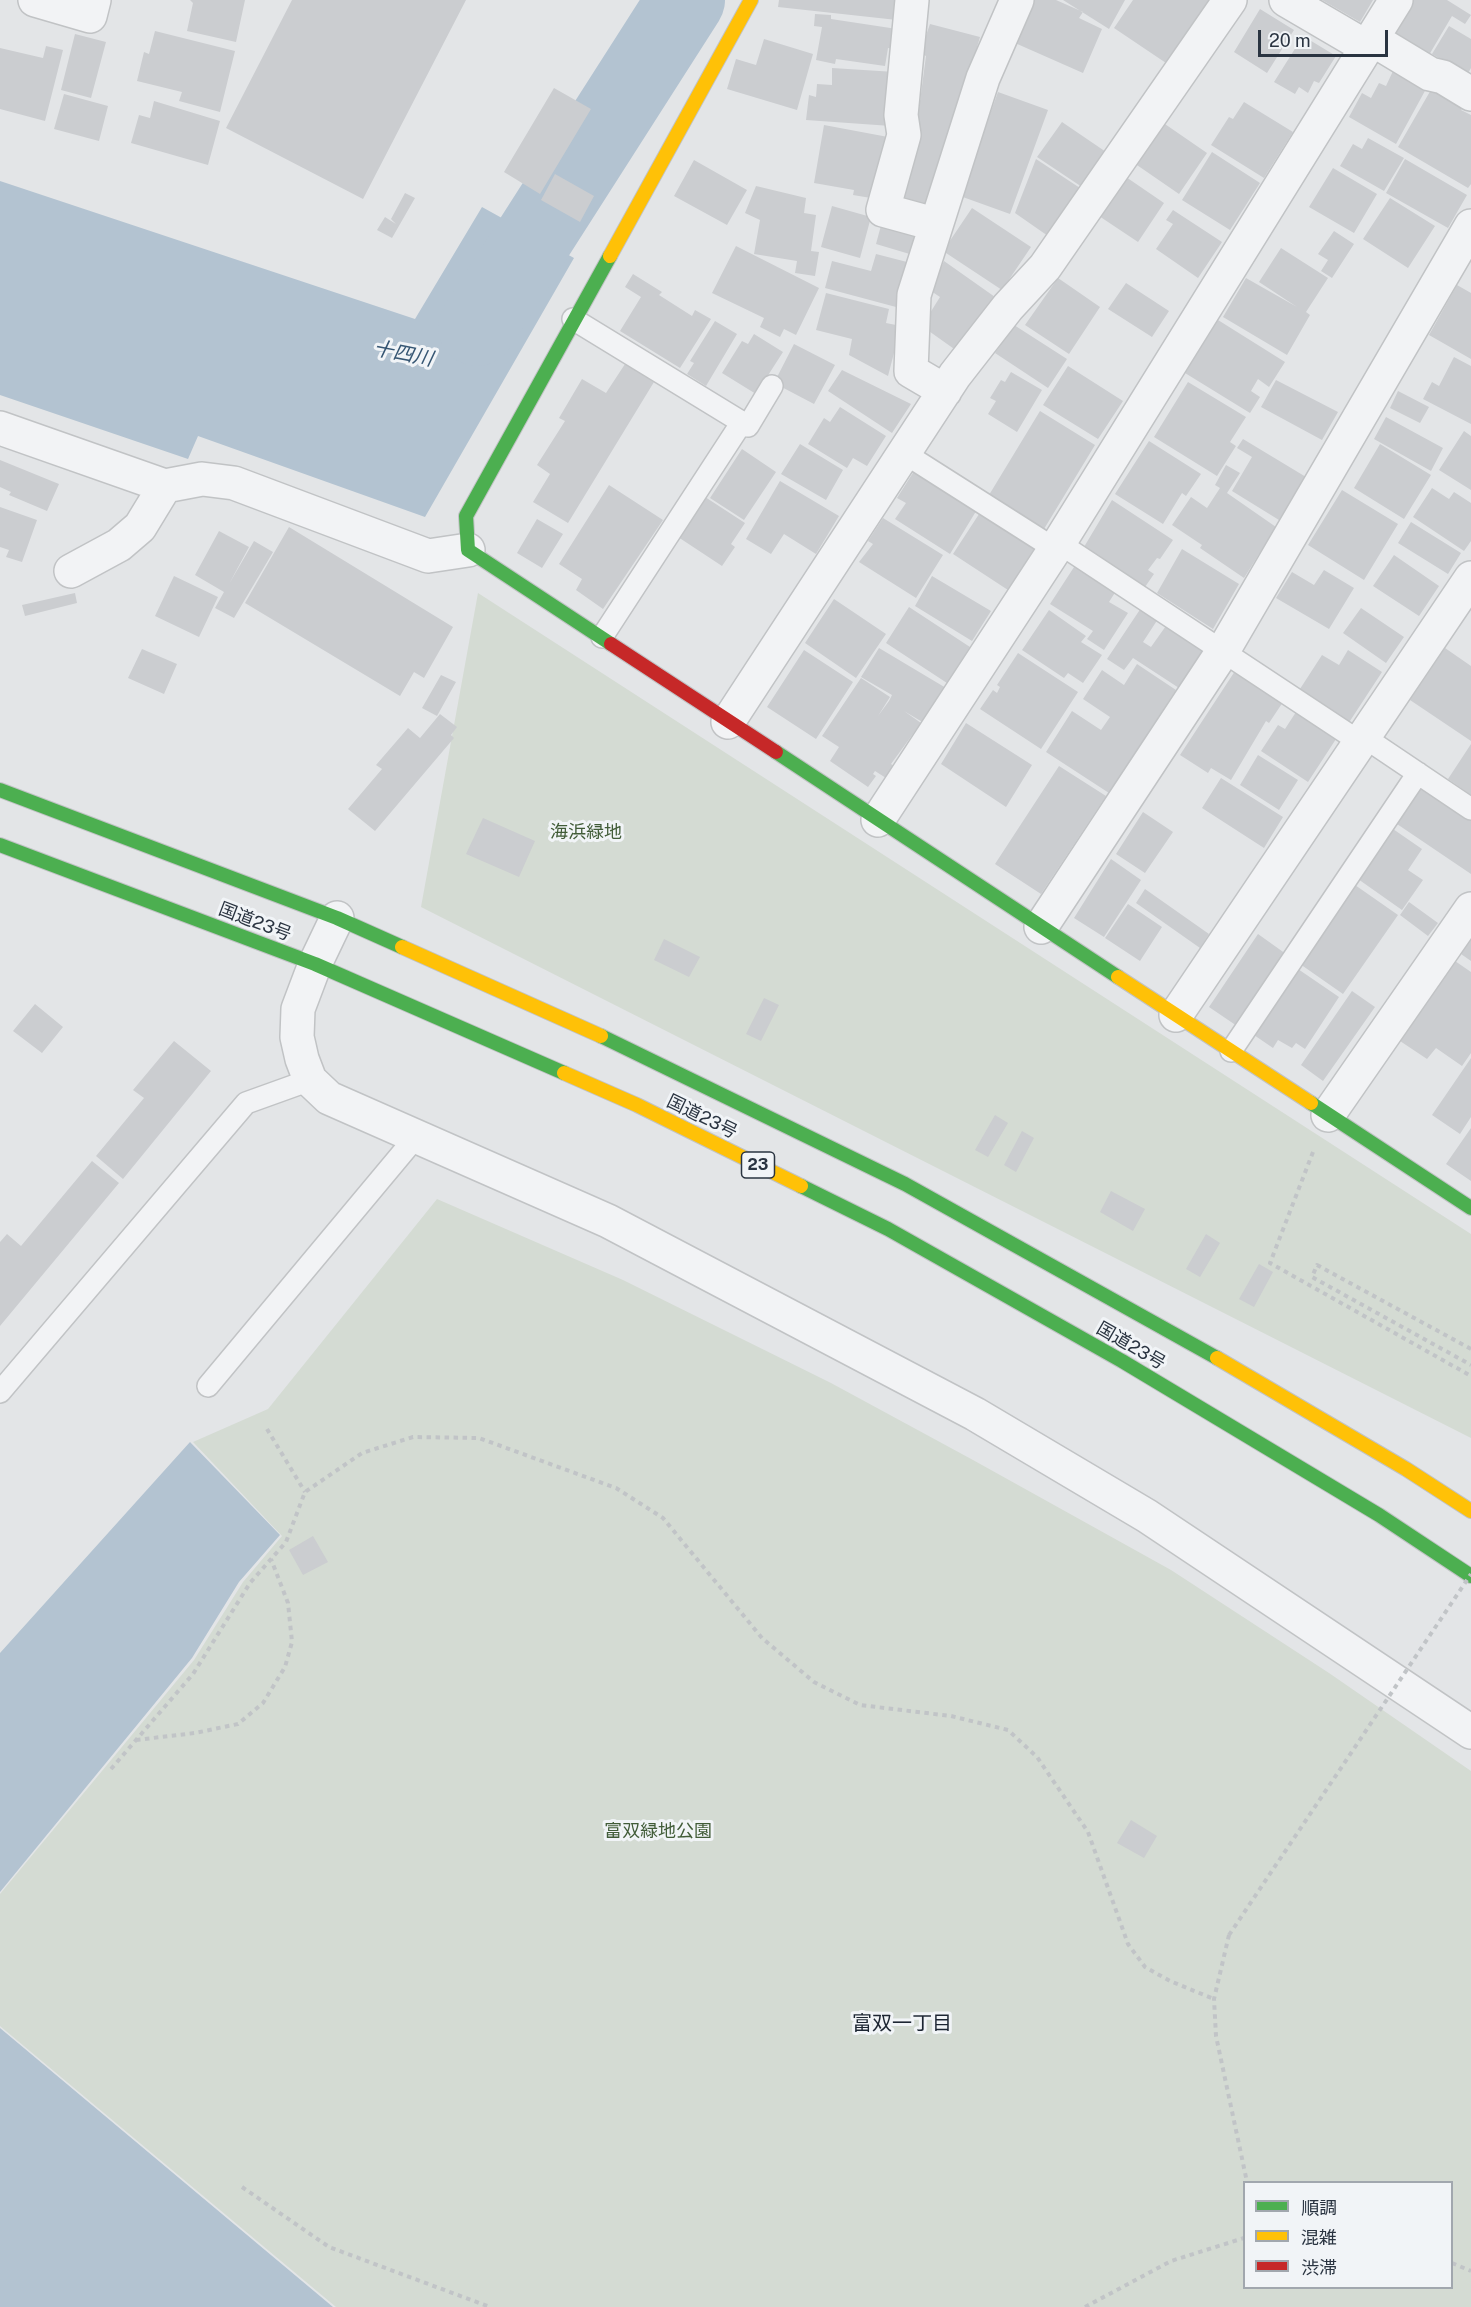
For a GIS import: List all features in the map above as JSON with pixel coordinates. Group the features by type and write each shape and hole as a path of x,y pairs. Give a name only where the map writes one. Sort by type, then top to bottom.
{"main road":[{"path":"751,0 465,516 468,550 1471,1208"},
{"name":"国道23号","path":"0,790 337,918 656,1061 905,1184 1142,1314 1395,1463 1471,1511"},
{"name":"国道23号","path":"0,845 315,964 637,1105 888,1229 1143,1374 1379,1515 1471,1575"}],"street":[{"path":"35,0 90,16 94,0"},
{"path":"912,0 901,116 904,135 883,210 934,224"},
{"path":"945,391 911,371 914,295 934,224 983,78 1017,0"},
{"path":"728,722 945,391 1008,307 1045,267 1230,0"},
{"path":"1286,0 1430,74 1443,77 1471,94"},
{"path":"878,820 1057,546 1396,0"},
{"path":"1041,927 1223,651 1471,226"},
{"path":"0,428 165,486 202,479 234,483 428,556 468,550"},
{"path":"70,571 119,545 133,533 155,505 165,486"},
{"path":"1176,1015 1471,578"},
{"path":"1328,1115 1471,909"},
{"path":"337,918 315,964 298,1009 297,1037 310,1080 329,1098 415,1138 608,1221 975,1414 1147,1516 1471,1732"}],"lane":[{"path":"573,320 748,426 772,386"},
{"path":"602,637 742,422"},
{"path":"904,453 1057,546 1362,740 1418,773 1471,809"},
{"path":"1231,1052 1418,773"},
{"path":"0,1392 246,1102 310,1080"},
{"path":"208,1386 415,1138"}],"path":[{"path":"1328,1115 1270,1263 1471,1376"},
{"path":"1471,1349 1317,1265 1312,1277 1471,1365"},
{"path":"267,1429 305,1492"},
{"path":"111,1769 193,1674 250,1583 286,1542 305,1492 362,1453 413,1437 479,1438 616,1488 663,1518 762,1638 814,1682 860,1705 951,1716 1008,1730 1037,1757 1088,1832 1128,1944 1145,1967 1170,1981 1214,1999"},
{"path":"136,1740 195,1733 238,1724 263,1703 285,1667 292,1642 288,1603 271,1559"},
{"path":"1247,2181 1216,2036 1214,1999 1229,1935 1471,1575"},
{"path":"242,2187 329,2247 448,2294 490,2307"},
{"path":"1085,2307 1171,2261 1243,2239"},
{"path":"1453,2263 1471,2271"}],"green space":[{"name":"海浜緑地","path":"478,593 1471,1234 1471,1438 421,907"},
{"name":"富双緑地公園","path":"437,1199 623,1280 831,1383 1171,1570 1329,1673 1471,1771 1471,2307 336,2307 0,2026 0,1894 194,1660 243,1582 282,1536 193,1442 268,1409"}],"water":[{"path":"0,181 415,319 482,207 574,258 425,517 198,436 188,459 0,395"},
{"path":"190,1442 280,1535 239,1582 192,1658 0,1892 0,1653"},
{"path":"0,2028 333,2307 0,2307"}],"building":[{"path":"190,0 245,0 236,42 187,31 193,3"},
{"path":"292,0 466,0 363,199 226,128"},
{"path":"779,0 900,0 897,20 778,7"},
{"path":"1033,0 1056,0 1083,12 1079,18 1102,29 1083,73 1015,43"},
{"path":"1063,0 1125,0 1109,29"},
{"path":"1133,0 1210,0 1166,63 1114,28"},
{"path":"1322,0 1373,0 1360,22"},
{"path":"1408,0 1447,0 1471,15 1465,24 1452,16 1429,55 1389,31"},
{"path":"1260,9 1294,30 1267,73 1234,52"},
{"path":"815,14 831,15 831,19 897,29 894,49 888,48 885,66 836,59 835,64 816,60 822,27 814,26"},
{"path":"930,24 980,37 928,213 898,204 917,124 926,56 920,53"},
{"path":"1449,26 1471,39 1471,68 1467,75 1432,54"},
{"path":"155,31 235,51 220,112 179,101 182,92 137,81 144,52 149,54"},
{"path":"75,34 106,42 91,98 61,90"},
{"path":"1303,36 1336,56 1319,83 1314,81 1308,93 1299,87 1295,94 1274,82"},
{"path":"764,39 813,54 797,110 727,89 736,59 756,65"},
{"path":"46,46 63,50 45,121 0,109 0,48 43,58"},
{"path":"832,68 895,72 891,126 806,120 809,95 816,97 817,84 832,85"},
{"path":"1393,71 1426,89 1396,144 1349,117 1362,93 1371,98 1379,83 1386,86"},
{"path":"554,88 591,109 540,194 504,172"},
{"path":"1432,88 1464,106 1461,110 1471,115 1471,184 1468,188 1398,147"},
{"path":"998,92 1048,110 1010,214 960,196"},
{"path":"64,94 108,106 99,141 54,129"},
{"path":"154,101 220,121 208,165 131,143 139,115 150,118"},
{"path":"1244,102 1293,132 1264,178 1211,145 1229,117 1233,119"},
{"path":"1062,122 1109,154 1085,189 1037,157"},
{"path":"1162,122 1207,153 1179,194 1134,163"},
{"path":"824,125 888,137 877,199 853,195 854,190 814,183"},
{"path":"1368,138 1404,158 1384,191 1340,166 1353,144 1362,149"},
{"path":"1212,152 1260,183 1230,230 1182,200"},
{"path":"1036,159 1080,188 1048,236 1015,213"},
{"path":"1405,159 1467,195 1448,228 1386,193"},
{"path":"694,160 747,190 727,225 674,196"},
{"path":"1333,168 1377,194 1354,233 1309,207"},
{"path":"555,174 594,196 580,222 541,200"},
{"path":"1126,177 1164,203 1138,242 1099,216"},
{"path":"756,186 806,198 804,213 816,215 811,251 819,252 815,276 795,273 797,261 754,254 760,220 745,213"},
{"path":"405,193 415,198 392,238 377,230 385,217 396,224 391,219"},
{"path":"1390,198 1435,226 1408,268 1363,239"},
{"path":"832,206 871,217 860,258 821,247"},
{"path":"972,208 1031,247 1002,290 943,251"},
{"path":"1173,210 1222,242 1198,278 1156,249 1173,224 1166,220"},
{"path":"883,218 920,229 913,255 876,244"},
{"path":"1334,231 1354,244 1332,278 1321,271 1328,260 1318,254"},
{"path":"736,246 819,288 796,335 784,329 780,337 760,327 764,318 712,293"},
{"path":"1281,248 1328,278 1306,312 1310,315 1287,355 1223,317 1246,278 1297,307 1259,282"},
{"path":"876,254 907,262 896,307 825,288 832,261 871,271"},
{"path":"944,261 995,297 957,351 926,329 930,313 940,297 931,291"},
{"path":"633,274 662,292 659,295 692,316 695,310 711,319 680,368 620,331 641,297 625,287"},
{"path":"1058,278 1100,307 1069,354 1025,325"},
{"path":"1126,283 1169,311 1152,337 1108,309"},
{"path":"1457,285 1471,293 1471,359 1429,335"},
{"path":"826,293 889,309 886,323 901,326 888,376 849,355 852,339 816,330"},
{"path":"1218,320 1285,362 1269,387 1258,379 1251,391 1260,397 1250,413 1185,373"},
{"path":"715,321 737,334 706,386 687,374 694,363 690,361"},
{"path":"1014,325 1067,359 1048,388 995,353"},
{"path":"754,334 783,352 756,394 722,373 742,341 748,344"},
{"path":"794,344 835,365 814,404 774,383"},
{"path":"1454,357 1471,366 1471,424 1423,399 1432,382 1439,386"},
{"path":"625,364 654,382 568,523 533,502 550,474 537,465 565,421 559,418 582,379 606,393"},
{"path":"1068,366 1123,401 1098,439 1043,405"},
{"path":"842,370 911,404 892,433 828,391"},
{"path":"1011,372 1042,390 1017,432 988,414 996,401 990,398 1001,380 1005,382"},
{"path":"1276,380 1338,412 1322,440 1261,407"},
{"path":"1188,382 1246,417 1230,442 1236,446 1217,476 1154,437"},
{"path":"1398,391 1429,407 1420,423 1390,408"},
{"path":"840,407 886,436 867,466 853,458 847,468 808,444 824,418 830,422"},
{"path":"1040,411 1095,445 1044,529 989,495"},
{"path":"1386,417 1443,448 1431,471 1374,439"},
{"path":"1464,431 1471,436 1471,490 1439,470"},
{"path":"1243,439 1306,477 1279,520 1232,491 1252,457 1237,448"},
{"path":"1149,441 1201,474 1186,496 1182,493 1163,524 1115,494"},
{"path":"800,444 843,470 826,500 781,474"},
{"path":"1380,444 1431,475 1404,519 1354,488"},
{"path":"742,449 776,472 744,520 710,498"},
{"path":"0,460 59,484 47,511 9,495 11,492 0,487"},
{"path":"1226,465 1240,473 1227,493 1276,527 1244,578 1200,548 1202,545 1172,525 1191,497 1207,508 1220,488 1215,485"},
{"path":"916,468 978,508 950,554 895,519 906,503 897,498"},
{"path":"780,481 839,516 816,554 784,534 771,554 746,539"},
{"path":"609,485 663,520 603,609 576,590 582,579 559,564"},
{"path":"1432,488 1449,499 1454,492 1471,503 1471,541 1464,551 1413,517"},
{"path":"1342,490 1398,524 1364,580 1308,545"},
{"path":"702,495 745,523 731,544 735,547 722,566 675,535"},
{"path":"1112,500 1173,540 1160,559 1157,558 1148,570 1154,574 1145,587 1084,547"},
{"path":"0,507 37,520 22,562 6,557 9,550 0,547"},
{"path":"981,511 1036,546 1008,590 953,554"},
{"path":"883,518 943,555 916,598 859,562 873,544 868,541"},
{"path":"537,519 563,534 542,568 517,553"},
{"path":"1411,522 1461,553 1448,574 1398,543"},
{"path":"289,527 453,627 424,678 414,672 400,696 245,603"},
{"path":"219,531 249,547 229,584 254,541 273,552 234,618 215,608 224,592 195,575"},
{"path":"1182,549 1239,584 1213,629 1157,593"},
{"path":"1394,555 1439,586 1419,616 1373,586"},
{"path":"1076,564 1116,591 1109,602 1128,613 1104,650 1087,639 1093,631 1050,604"},
{"path":"1324,570 1354,588 1329,629 1276,598 1292,572 1314,585"},
{"path":"174,576 218,597 199,637 155,616"},
{"path":"932,576 991,611 972,641 915,606"},
{"path":"75,593 77,603 25,616 22,605"},
{"path":"834,599 886,634 856,678 805,643"},
{"path":"909,607 970,647 947,683 886,643"},
{"path":"1141,608 1158,619 1143,642 1151,647 1168,623 1206,648 1179,688 1133,658 1124,670 1107,659"},
{"path":"1361,608 1404,637 1386,663 1343,633"},
{"path":"1049,610 1086,636 1081,642 1102,655 1083,683 1068,673 1064,678 1022,650"},
{"path":"879,648 946,688 924,723 904,711 921,723 891,764 894,766 886,778 875,771 873,774 876,776 868,787 830,761 839,747 822,736 861,678 890,697 878,716 889,701 892,695 861,677"},
{"path":"1445,648 1471,666 1471,741 1410,700"},
{"path":"142,649 177,664 164,694 128,678"},
{"path":"804,650 853,682 816,739 767,707"},
{"path":"1348,650 1382,672 1348,724 1298,692 1322,655 1339,665"},
{"path":"1018,653 1078,692 1041,749 980,709 993,690 997,693 1000,687 997,685"},
{"path":"1137,664 1176,690 1109,793 1046,752 1072,711 1101,730 1110,717 1083,699 1102,670 1124,685"},
{"path":"1235,671 1283,702 1269,723 1266,721 1231,780 1211,768 1208,773 1180,755"},
{"path":"441,675 456,682 437,716 422,708"},
{"path":"1296,712 1336,739 1308,782 1261,751 1278,725 1285,729"},
{"path":"440,714 457,727 451,735 454,738 375,831 348,809 382,769 376,765 408,728 420,738"},
{"path":"966,723 1032,765 1006,807 941,764"},
{"path":"1471,744 1471,795 1448,779"},
{"path":"1258,755 1298,780 1279,810 1240,785"},
{"path":"1059,766 1106,796 1041,894 995,864"},
{"path":"1221,778 1283,817 1264,848 1202,808"},
{"path":"1421,788 1471,821 1471,874 1397,824"},
{"path":"1143,812 1173,832 1145,873 1116,854"},
{"path":"483,818 535,841 519,877 466,854"},
{"path":"1393,829 1422,849 1408,870 1423,880 1402,910 1358,879"},
{"path":"1111,859 1141,880 1104,937 1074,918"},
{"path":"1355,885 1398,915 1343,994 1300,964"},
{"path":"1145,889 1209,934 1200,948 1136,903"},
{"path":"1409,902 1438,923 1428,936 1400,915"},
{"path":"1128,904 1162,927 1140,961 1105,938"},
{"path":"1258,934 1286,954 1237,1026 1209,1007"},
{"path":"664,939 700,957 689,977 654,960"},
{"path":"1471,939 1471,961 1461,954"},
{"path":"1455,961 1471,972 1471,1053 1462,1066 1436,1048 1427,1059 1400,1041"},
{"path":"1298,969 1339,997 1305,1049 1296,1043 1292,1048 1278,1040 1273,1048 1254,1035"},
{"path":"1352,991 1375,1007 1323,1081 1301,1065"},
{"path":"764,998 779,1005 761,1041 746,1034"},
{"path":"35,1004 63,1027 42,1053 13,1031"},
{"path":"174,1041 211,1071 123,1179 96,1156 144,1098 133,1090"},
{"path":"1471,1058 1471,1117 1460,1134 1432,1115"},
{"path":"995,1115 1008,1123 988,1157 975,1150"},
{"path":"1471,1128 1471,1181 1446,1164"},
{"path":"1022,1131 1034,1138 1016,1172 1004,1165"},
{"path":"92,1161 119,1183 0,1326 0,1242 7,1234 21,1246"},
{"path":"1111,1191 1145,1209 1133,1231 1100,1212"},
{"path":"1206,1234 1220,1243 1200,1277 1186,1269"},
{"path":"1259,1264 1273,1272 1254,1307 1239,1299"},
{"path":"313,1536 328,1562 303,1575 289,1550"},
{"path":"1131,1820 1157,1836 1144,1858 1117,1843"}],"waterway":[{"name":"十四川","path":"477,327 686,0"}],"traffic: fast":[{"path":"610,256 466,516 468,550 611,644"},
{"path":"776,752 1118,977"},
{"path":"0,790 337,918 402,947"},
{"path":"0,845 315,964 564,1073"},
{"path":"601,1036 905,1184 1217,1358"},
{"path":"1311,1103 1471,1208"},
{"path":"801,1186 888,1229 1122,1361 1379,1515 1471,1576"}],"traffic: slow":[{"path":"610,256 751,0"},
{"path":"402,947 601,1036"},
{"path":"1118,977 1311,1103"},
{"path":"564,1073 637,1105 801,1186"},
{"path":"1217,1358 1406,1469 1471,1511"}],"traffic: jam":[{"path":"611,644 776,752"}],"district":[{"name":"富双一丁目","path":"902,2024"}]}
